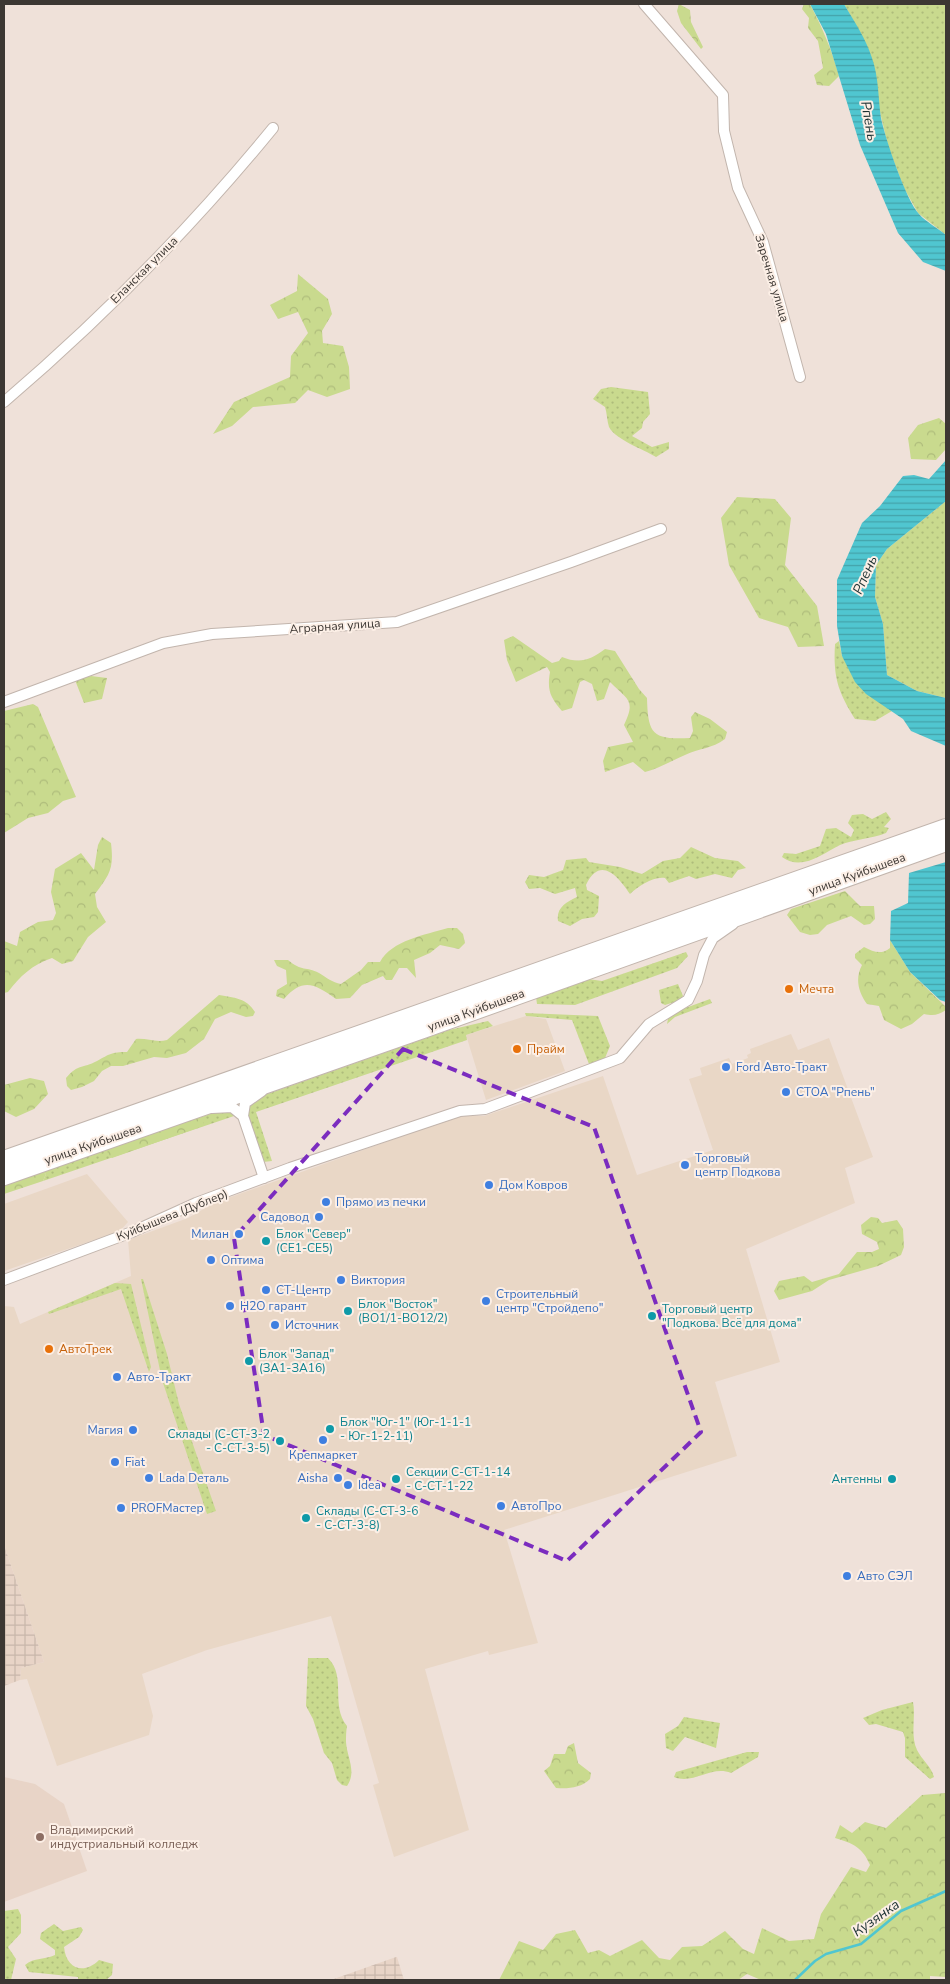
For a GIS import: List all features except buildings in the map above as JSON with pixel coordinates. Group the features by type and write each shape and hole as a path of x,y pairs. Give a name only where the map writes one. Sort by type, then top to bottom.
{"highway":[{"name":"улица Куйбышева","path":"4,1160 946,828"},
{"name":"улица Куйбышева","path":"4,1176 768,907 946,842"}],"street":[{"name":"Заречная улица","path":"644,4 723,95 724,131 738,188 763,242 800,377"},
{"name":"Еланская улица","path":"4,402 75,338 170,244 220,192 273,128"},
{"name":"Аграрная улица","path":"4,702 163,643 212,634 397,622 661,529"},
{"name":"Куйбышева (Дублер)","path":"4,1280 132,1232 196,1203 264,1178 460,1111 486,1109 620,1058 650,1024 688,1000 697,981 702,961 713,938 730,926 768,907"},
{"path":"264,1178 243,1116 245,1103 266,1088 296,1072"},
{"path":"180,1114 200,1109 232,1107 243,1116"}],"highlighted area":[{"path":"403,1049 594,1127 701,1432 567,1561 264,1435 234,1238"}],"shaded area":[{"path":"526,1016 546,1019 565,1071 486,1100 466,1035"},
{"path":"791,1034 798,1050 829,1038 873,1157 845,1168 855,1203 746,1249 780,1362 715,1382 737,1456 504,1530 538,1643 489,1655 488,1651 425,1669 469,1830 394,1857 373,1785 379,1783 331,1616 207,1650 142,1674 153,1716 149,1735 57,1766 27,1679 20,1680 21,1668 44,1662 4,1545 4,1306 14,1307 20,1324 131,1276 128,1240 188,1218 214,1203 459,1116 484,1116 603,1076 637,1175 713,1150 689,1079 702,1075 700,1068 729,1058 732,1064 748,1058 747,1055 751,1053 750,1049"},
{"path":"87,1174 128,1222 120,1231 4,1271 4,1204"},
{"path":"4,1545 44,1662 21,1668 20,1680 4,1686"},
{"name":"Владимирский индустриальный колледж","path":"4,1777 35,1784 64,1804 87,1871 4,1902"},
{"path":"396,1957 404,1980 331,1980"}],"green space":[{"path":"679,4 690,10 691,22 703,47 701,49 681,23 677,11"},
{"path":"804,4 810,4 819,21 836,66 839,76 829,86 817,85 814,75 823,68 818,41 808,28 809,18 802,9"},
{"path":"844,4 946,4 946,235 918,213 904,188 888,146 862,36"},
{"path":"298,274 328,299 332,314 322,331 323,343 343,346 349,367 350,389 327,397 308,390 295,403 253,407 232,426 213,434 234,402 290,377 291,356 308,333 298,312 278,319 270,305 297,291"},
{"path":"611,387 648,392 650,414 643,422 642,428 632,436 652,447 669,442 669,449 656,457 612,432 609,427 605,407 593,399 601,389"},
{"path":"939,418 946,424 946,449 936,460 911,459 908,438 918,425"},
{"path":"737,497 775,499 791,518 785,565 817,606 824,646 798,647 788,627 759,618 729,565 721,518"},
{"path":"946,501 946,698 917,691 887,675 883,624 875,597 876,565 887,549"},
{"path":"513,636 552,663 559,661 562,657 585,660 605,649 615,651 639,689 647,698 651,727 660,736 667,738 690,738 693,731 691,717 695,712 710,719 727,732 725,739 715,745 690,753 645,772 633,762 605,772 603,761 608,747 633,742 624,725 628,717 630,705 626,697 610,682 604,699 597,701 592,684 584,680 580,682 572,708 562,711 550,693 550,672 547,667 516,682 507,660 504,640"},
{"path":"839,641 842,656 892,711 875,721 855,719 844,701 836,675 835,644"},
{"path":"91,676 107,678 102,699 84,703 75,680"},
{"path":"33,704 38,707 76,797 63,801 48,813 28,818 4,833 4,711"},
{"path":"886,812 891,819 884,827 889,828 886,833 845,843 805,862 797,863 782,857 784,853 796,854 820,846 826,829 836,828 851,837 854,830 848,823 852,815 863,814 872,819"},
{"path":"102,837 111,843 112,859 110,871 95,894 97,907 106,922 88,937 73,961 62,964 52,958 38,964 17,981 8,992 4,993 4,941 17,946 20,932 38,922 53,920 56,913 51,892 55,869 81,853 94,870 98,845"},
{"path":"691,847 715,858 738,861 746,868 738,870 732,878 715,874 696,879 689,876 669,883 665,878 651,880 630,894 609,871 597,871 591,876 586,885 587,890 599,896 598,912 594,917 582,919 570,926 558,921 558,916 563,906 577,897 575,888 555,894 540,888 529,889 525,882 529,875 544,877 563,870 566,860 586,858 589,862 620,867 642,874 663,861 680,858"},
{"path":"845,891 860,906 874,906 875,919 870,924 864,925 851,916 827,925 818,934 810,935 800,932 787,915 791,909"},
{"path":"448,928 457,928 463,934 465,943 459,949 440,945 430,953 414,960 416,978 407,968 399,968 392,980 386,980 383,976 362,985 350,998 336,999 322,990 309,985 297,988 284,999 276,996 277,990 287,984 286,970 277,966 274,960 288,960 301,968 315,971 341,984 361,970 368,962 380,962 392,948 401,943"},
{"path":"890,940 910,972 946,1007 946,1010 938,1014 924,1014 912,1024 901,1029 884,1020 879,1006 867,1004 860,990 858,980 862,965 855,958 855,954 864,947 877,952 884,952 890,948"},
{"path":"686,952 688,956 677,968 575,1005 537,1004 536,997 588,979 602,981"},
{"path":"678,984 683,996 681,1000 665,1005 661,1003 659,990"},
{"path":"219,995 244,1001 255,1012 253,1016 246,1017 231,1012 215,1019 204,1039 186,1053 167,1058 154,1057 123,1066 111,1066 102,1071 94,1081 82,1087 71,1090 67,1086 66,1078 74,1070 111,1054 127,1052 136,1039 167,1040"},
{"path":"710,999 712,1003 675,1017 667,1024 669,1014"},
{"path":"525,1013 598,1016 610,1046 605,1058 589,1064 572,1020 526,1016"},
{"path":"488,1021 493,1026 466,1035 467,1040 256,1112 272,1161 263,1162 249,1119 251,1104 256,1098 449,1030"},
{"path":"30,1078 44,1081 48,1094 34,1109 16,1117 4,1111 4,1085"},
{"path":"219,1111 231,1111 234,1116 43,1181 46,1174 41,1171"},
{"path":"198,1118 204,1121 203,1126 112,1158 107,1154 108,1149"},
{"path":"41,1171 46,1174 43,1181 4,1194 4,1184"},
{"path":"871,1217 878,1218 882,1223 897,1220 903,1229 904,1247 901,1255 878,1266 829,1280 812,1291 779,1300 774,1291 779,1281 804,1276 812,1282 839,1274 857,1252 872,1252 879,1249 877,1242 862,1234 861,1225"},
{"path":"141,1279 143,1279 167,1354 179,1404 216,1511 207,1514 162,1380"},
{"path":"115,1283 131,1284 151,1367 149,1372 121,1289 49,1314 48,1312"},
{"path":"308,1658 328,1658 337,1674 340,1709 342,1718 347,1726 346,1742 351,1764 351,1775 347,1786 342,1785 337,1780 332,1763 324,1753 313,1719 306,1706"},
{"path":"913,1702 915,1744 919,1754 933,1773 934,1777 930,1779 905,1757 905,1738 903,1732 876,1724 869,1725 863,1718 882,1710"},
{"path":"684,1717 720,1723 716,1748 685,1737 673,1751 666,1748 665,1734 678,1726"},
{"path":"574,1743 578,1763 591,1773 590,1779 574,1787 556,1788 544,1771 550,1766 554,1754 565,1754 568,1746"},
{"path":"747,1752 759,1752 758,1757 731,1773 716,1771 689,1779 674,1777 676,1772"},
{"path":"946,1793 946,1977 930,1976 930,1980 761,1980 747,1974 738,1980 499,1980 519,1941 543,1950 556,1934 575,1930 588,1953 599,1950 610,1956 642,1940 659,1958 670,1960 682,1947 702,1946 725,1931 743,1949 754,1954 762,1928 789,1941 814,1939 821,1914 851,1867 866,1872 870,1865 861,1850 835,1838 840,1825 852,1833 865,1822 886,1828 922,1795"},
{"path":"18,1909 21,1915 21,1933 8,1947 16,1959 11,1980 4,1980 4,1911"},
{"path":"54,1924 63,1931 81,1927 83,1930 79,1937 64,1947 65,1954 72,1965 82,1968 93,1965 99,1960 113,1964 112,1975 106,1980 78,1980 78,1977 29,1972 25,1965 28,1962 55,1955 55,1950 40,1939 41,1933"}],"water":[{"name":"Рпень","path":"810,4 844,4 863,37 874,66 881,118 891,153 902,183 914,207 922,217 946,235 946,271 923,262 898,233 860,145 826,34"},
{"name":"Рпень","path":"946,460 946,501 887,549 876,565 875,597 883,624 887,675 917,691 946,698 946,746 911,731 903,719 866,694 855,682 842,656 837,626 837,580 862,523 880,506 903,476 914,475 929,479"},
{"path":"946,862 946,1002 940,1000 910,972 890,940 891,911 908,903 909,873"}],"waterway":[{"name":"Кузянка","path":"795,1980 815,1961 826,1954 861,1944 901,1911 946,1891"}],"place":[{"name":"Мечта","path":"789,989"},
{"name":"Прайм","path":"517,1049"},
{"name":"Ford Авто-Тракт","path":"726,1067"},
{"name":"СТОА \"Рпень\"","path":"786,1092"},
{"name":"Торговый центр Подкова","path":"685,1165"},
{"name":"Дом Ковров","path":"489,1185"},
{"name":"Прямо из печки","path":"326,1202"},
{"name":"Садовод","path":"319,1217"},
{"name":"Милан","path":"239,1234"},
{"name":"Блок \"Север\" (СЕ1-СЕ5)","path":"266,1241"},
{"name":"Оптима","path":"211,1260"},
{"name":"Виктория","path":"341,1280"},
{"name":"СТ-Центр","path":"266,1290"},
{"name":"Строительный центр \"Стройдепо\"","path":"486,1301"},
{"name":"H2O гарант","path":"230,1306"},
{"name":"Блок \"Восток\" (ВО1/1-ВО12/2)","path":"348,1311"},
{"name":"Торговый центр \"Подкова. Всё для дома\"","path":"652,1316"},
{"name":"Источник","path":"275,1325"},
{"name":"АвтоТрек","path":"49,1349"},
{"name":"Блок \"Запад\" (ЗА1-ЗА16)","path":"249,1361"},
{"name":"Авто-Тракт","path":"117,1377"},
{"name":"Блок \"Юг-1\" (Юг-1-1-1 - Юг-1-2-11)","path":"330,1429"},
{"name":"Магия","path":"133,1430"},
{"name":"Крепмаркет","path":"323,1440"},
{"name":"Склады (С-СТ-3-2 - С-СТ-3-5)","path":"280,1441"},
{"name":"Fiat","path":"115,1462"},
{"name":"Lada Dеталь","path":"149,1478"},
{"name":"Aisha","path":"338,1478"},
{"name":"Секции С-СТ-1-14 - С-СТ-1-22","path":"396,1479"},
{"name":"Антенны","path":"892,1479"},
{"name":"Idea","path":"348,1485"},
{"name":"АвтоПро","path":"501,1506"},
{"name":"PROFМастер","path":"121,1508"},
{"name":"Склады (С-СТ-3-6 - С-СТ-3-8)","path":"306,1518"},
{"name":"Авто СЭЛ","path":"847,1576"},
{"name":"Владимирский индустриальный колледж","path":"40,1837"}]}
